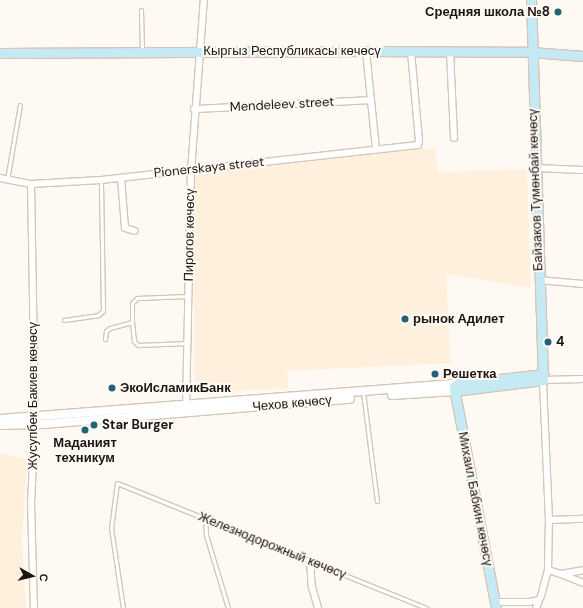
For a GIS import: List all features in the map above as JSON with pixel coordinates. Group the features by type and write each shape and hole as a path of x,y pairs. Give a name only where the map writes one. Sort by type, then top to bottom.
{"main road":[{"name":"Байзаков Түмөнбай көчөсү","path":"531,0 534,168 543,377"},
{"name":"Кыргыз Республикасы көчөсү","path":"0,53 198,50 531,52 583,56"},
{"name":"Чехов көчөсү","path":"455,388 543,377"},
{"name":"Михаил Бабкин көчөсү","path":"455,388 495,605"}],"street":[{"name":"Пирогов көчөсү","path":"187,407 191,171 198,50 204,0"},
{"path":"366,51 376,149"},
{"name":"Pionerskaya street","path":"0,178 31,184 101,180 418,145 411,52"},
{"path":"450,52 454,138"},
{"name":"Mendeleev street","path":"194,110 370,100"},
{"path":"534,168 583,170"},
{"path":"121,178 125,228 135,231"},
{"name":"Жусупбек Бакиев көчөсү","path":"31,184 31,503 34,608"},
{"path":"539,280 583,284"},
{"path":"536,608 548,570 549,520 543,377"},
{"name":"Чехов көчөсү","path":"543,377 583,379"},
{"name":"Чехов көчөсү","path":"0,419 44,421 187,407 455,388"},
{"name":"Чехов көчөсү","path":"0,425 32,421"},
{"path":"549,520 583,519"},
{"path":"310,561 312,587 318,608"},
{"path":"548,570 583,583"},
{"path":"561,574 583,570"},
{"path":"495,605 539,600"}],"lane":[{"path":"141,10 142,51"},
{"path":"7,180 20,106"},
{"path":"64,320 98,315 103,311 101,180"},
{"path":"188,343 138,345 134,341 132,303 137,298 189,296"},
{"path":"105,339 106,331 110,328 132,322"},
{"path":"364,395 377,501"},
{"name":"Железнодорожный көчөсү","path":"123,608 111,528 117,483 427,608"},
{"path":"205,519 206,535 228,608"}],"shaded area":[{"path":"435,148 438,172 527,169 531,288 446,274 451,363 287,371 288,388 195,394 193,174"},
{"path":"0,453 27,459 22,540 26,608 0,608"}],"place":[{"name":"Средняя школа №8","path":"558,12"},
{"name":"рынок Адилет","path":"405,319"},
{"name":"4","path":"548,342"},
{"name":"Решетка","path":"435,374"},
{"name":"ЭкоИсламикБанк","path":"112,388"},
{"name":"Star Burger","path":"94,425"},
{"name":"Маданият техникум","path":"85,430"}]}
